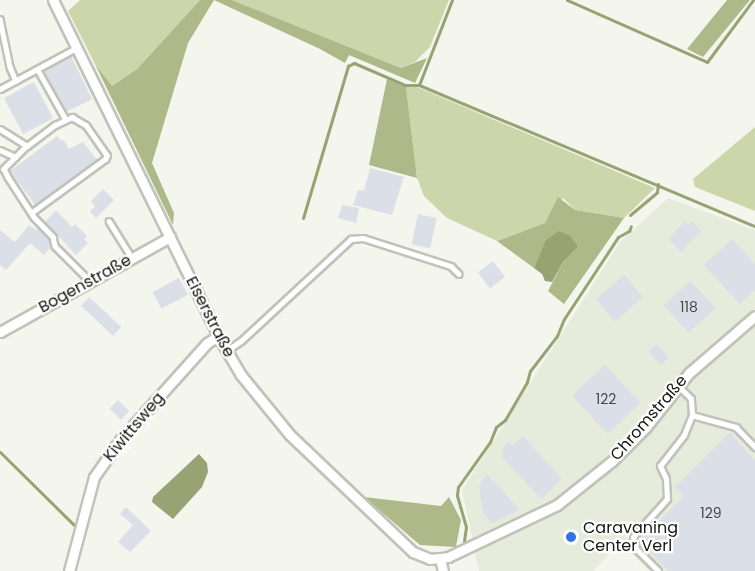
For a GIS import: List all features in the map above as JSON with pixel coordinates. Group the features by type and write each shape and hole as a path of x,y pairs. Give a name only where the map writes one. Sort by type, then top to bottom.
{"street":[{"name":"Eiserstraße","path":"52,0 218,336 261,404 290,435 413,552 430,559 440,559"},
{"name":"Bogenstraße","path":"0,332 170,237"},
{"name":"Chromstraße","path":"440,559 458,553 540,514 588,483 646,427 689,373 755,316"},
{"name":"Kiwittsweg","path":"69,571 94,477 120,440 207,343 218,336"},
{"path":"440,559 443,571"}],"lane":[{"path":"0,19 10,67 16,81"},
{"path":"0,89 76,48"},
{"path":"38,70 65,118"},
{"path":"32,213 106,159 107,155 86,125 78,119 65,118 27,146 4,169 32,213 53,237 56,246 91,281"},
{"path":"0,129 27,146"},
{"path":"0,150 16,157"},
{"path":"109,221 132,258"},
{"path":"226,351 241,341 351,238 363,238 451,266 459,274"},
{"path":"658,571 636,549 633,537 667,499 666,479 660,466 663,459 684,435 692,415 691,399 678,386"},
{"path":"692,415 736,427 755,447"}],"shaded area":[{"path":"80,0 200,0 137,69 112,86 95,64 68,11"},
{"path":"200,0 214,0 188,43 152,163 174,213 173,225 95,64 112,86 137,69"},
{"path":"214,0 232,0 401,68 427,58 415,83 349,55 345,63"},
{"path":"232,0 449,0 430,47 415,62 401,68"},
{"path":"727,0 750,0 703,57 687,49"},
{"path":"387,79 406,87 417,178 369,165"},
{"path":"406,87 417,87 655,188 624,218 575,210 563,198 545,223 497,241 447,218 424,196 417,178"},
{"path":"755,127 755,211 695,187 693,179"},
{"path":"558,197 575,210 624,218 564,304 548,291 563,262 578,247 545,241 534,268 497,241 545,223"},
{"path":"668,198 755,230 755,571 649,571 621,542 593,571 479,571 462,490 620,242"},
{"path":"559,231 570,236 578,247 563,262 552,282 545,281 542,274 534,268 545,241"},
{"path":"199,454 207,463 208,472 202,487 173,519 152,502 153,497"},
{"path":"364,497 441,506 449,497 461,520 456,547 420,545"}],"building":[{"path":"71,56 92,99 65,112 44,69"},
{"path":"34,82 53,118 23,134 4,98"},
{"path":"57,136 62,141 64,140 69,149 83,142 97,160 35,205 10,171"},
{"path":"370,168 404,177 392,215 353,205 358,190 364,191"},
{"path":"103,189 114,200 96,218 90,212 95,206 91,201"},
{"path":"342,205 359,208 356,223 338,218"},
{"path":"56,210 72,227 75,224 87,236 84,239 88,243 76,255 45,222"},
{"path":"418,214 437,218 430,248 412,244"},
{"path":"685,221 688,225 692,221 701,231 681,252 669,239"},
{"path":"29,225 36,230 38,228 49,239 51,247 44,255 30,243 6,270 0,265 0,230 15,242"},
{"path":"732,239 755,264 755,290 740,304 704,265"},
{"path":"493,261 505,277 490,288 478,272"},
{"path":"624,275 643,297 615,321 596,299"},
{"path":"179,278 188,295 161,309 153,292"},
{"path":"690,281 715,308 689,333 664,306"},
{"path":"89,297 121,327 113,336 81,306"},
{"path":"657,344 669,358 661,365 649,351"},
{"path":"605,365 640,403 608,434 572,396"},
{"path":"118,400 129,411 121,420 110,408"},
{"path":"730,432 755,460 755,571 668,571 639,541 684,496 675,487"},
{"path":"523,436 562,479 541,499 501,456 504,453 501,450 509,442 512,446"},
{"path":"487,474 520,510 492,523 483,513 479,485"},
{"path":"126,507 151,531 130,552 118,542 133,525 120,514"}],"waterway":[{"path":"419,85 452,0"},
{"path":"567,0 707,62 753,0"},
{"path":"303,218 348,66 354,63 405,85 419,85 755,226"},
{"path":"630,215 657,192 658,184"},
{"path":"464,541 466,527 457,495 458,487 490,442 496,427 505,420 527,382 530,371 557,336 564,319 618,237 629,231 631,226"},
{"path":"0,452 73,524"}],"place":[{"name":"Caravaning Center Verl","path":"571,537"}]}
